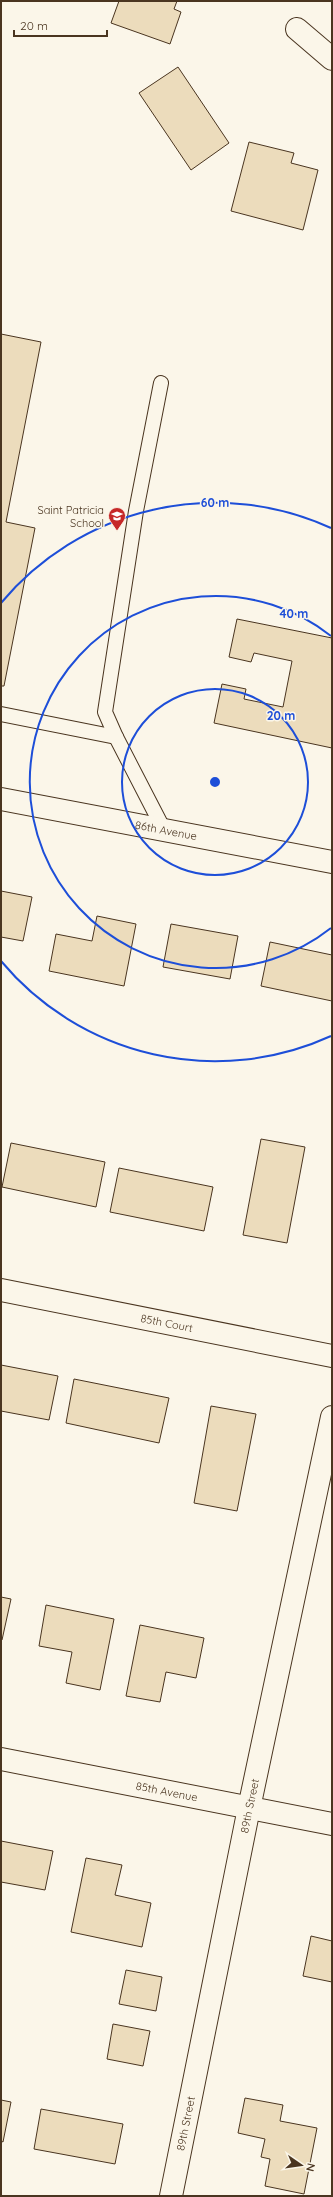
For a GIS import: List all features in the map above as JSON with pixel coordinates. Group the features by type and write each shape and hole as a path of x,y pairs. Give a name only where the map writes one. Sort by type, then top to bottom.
{"street":[{"path":"297,29 332,59"},
{"name":"86th Avenue","path":"1,799 332,862"},
{"name":"85th Court","path":"1,1290 332,1356"},
{"name":"89th Street","path":"171,2196 249,1808 332,1416"},
{"name":"85th Avenue","path":"1,1758 332,1824"}],"lane":[{"path":"161,383 136,511 105,712 116,737 164,830"},
{"path":"1,714 116,737"}],"building":[{"path":"119,1 177,1 174,9 181,12 170,44 111,23"},
{"path":"178,67 229,143 191,170 139,93"},
{"path":"249,142 294,153 291,163 318,170 303,230 231,211"},
{"path":"1,334 41,342 6,522 35,528 4,686 1,686"},
{"path":"237,619 332,638 332,748 214,723 222,684 246,689 244,699 283,707 292,661 254,653 251,662 229,657"},
{"path":"1,891 32,897 23,941 1,937"},
{"path":"97,916 136,924 124,986 49,971 56,934 92,941"},
{"path":"171,924 238,936 230,979 163,967"},
{"path":"270,942 332,955 332,1001 261,986"},
{"path":"261,1139 305,1147 287,1243 243,1235"},
{"path":"11,1143 105,1162 96,1207 2,1187"},
{"path":"119,1168 213,1187 204,1231 110,1212"},
{"path":"1,1365 58,1376 49,1420 1,1411"},
{"path":"74,1379 169,1398 159,1443 66,1423"},
{"path":"211,1406 256,1414 237,1511 194,1503"},
{"path":"1,1597 11,1599 2,1640 1,1639"},
{"path":"46,1605 114,1619 100,1690 66,1683 72,1652 39,1646"},
{"path":"140,1625 204,1638 196,1678 166,1672 160,1702 126,1696"},
{"path":"1,1841 53,1851 45,1890 1,1882"},
{"path":"86,1858 122,1865 115,1895 151,1903 142,1947 71,1932"},
{"path":"311,1936 332,1941 332,1982 303,1976"},
{"path":"126,1970 162,1977 156,2011 119,2004"},
{"path":"113,2024 150,2031 143,2066 107,2059"},
{"path":"245,2098 283,2105 280,2121 317,2128 304,2194 265,2186 270,2159 261,2157 265,2139 238,2133"},
{"path":"1,2100 11,2102 3,2142 1,2141"},
{"path":"41,2109 123,2124 115,2164 34,2149"}],"place":[{"name":"Saint Patricia School","path":"117,531"}]}
